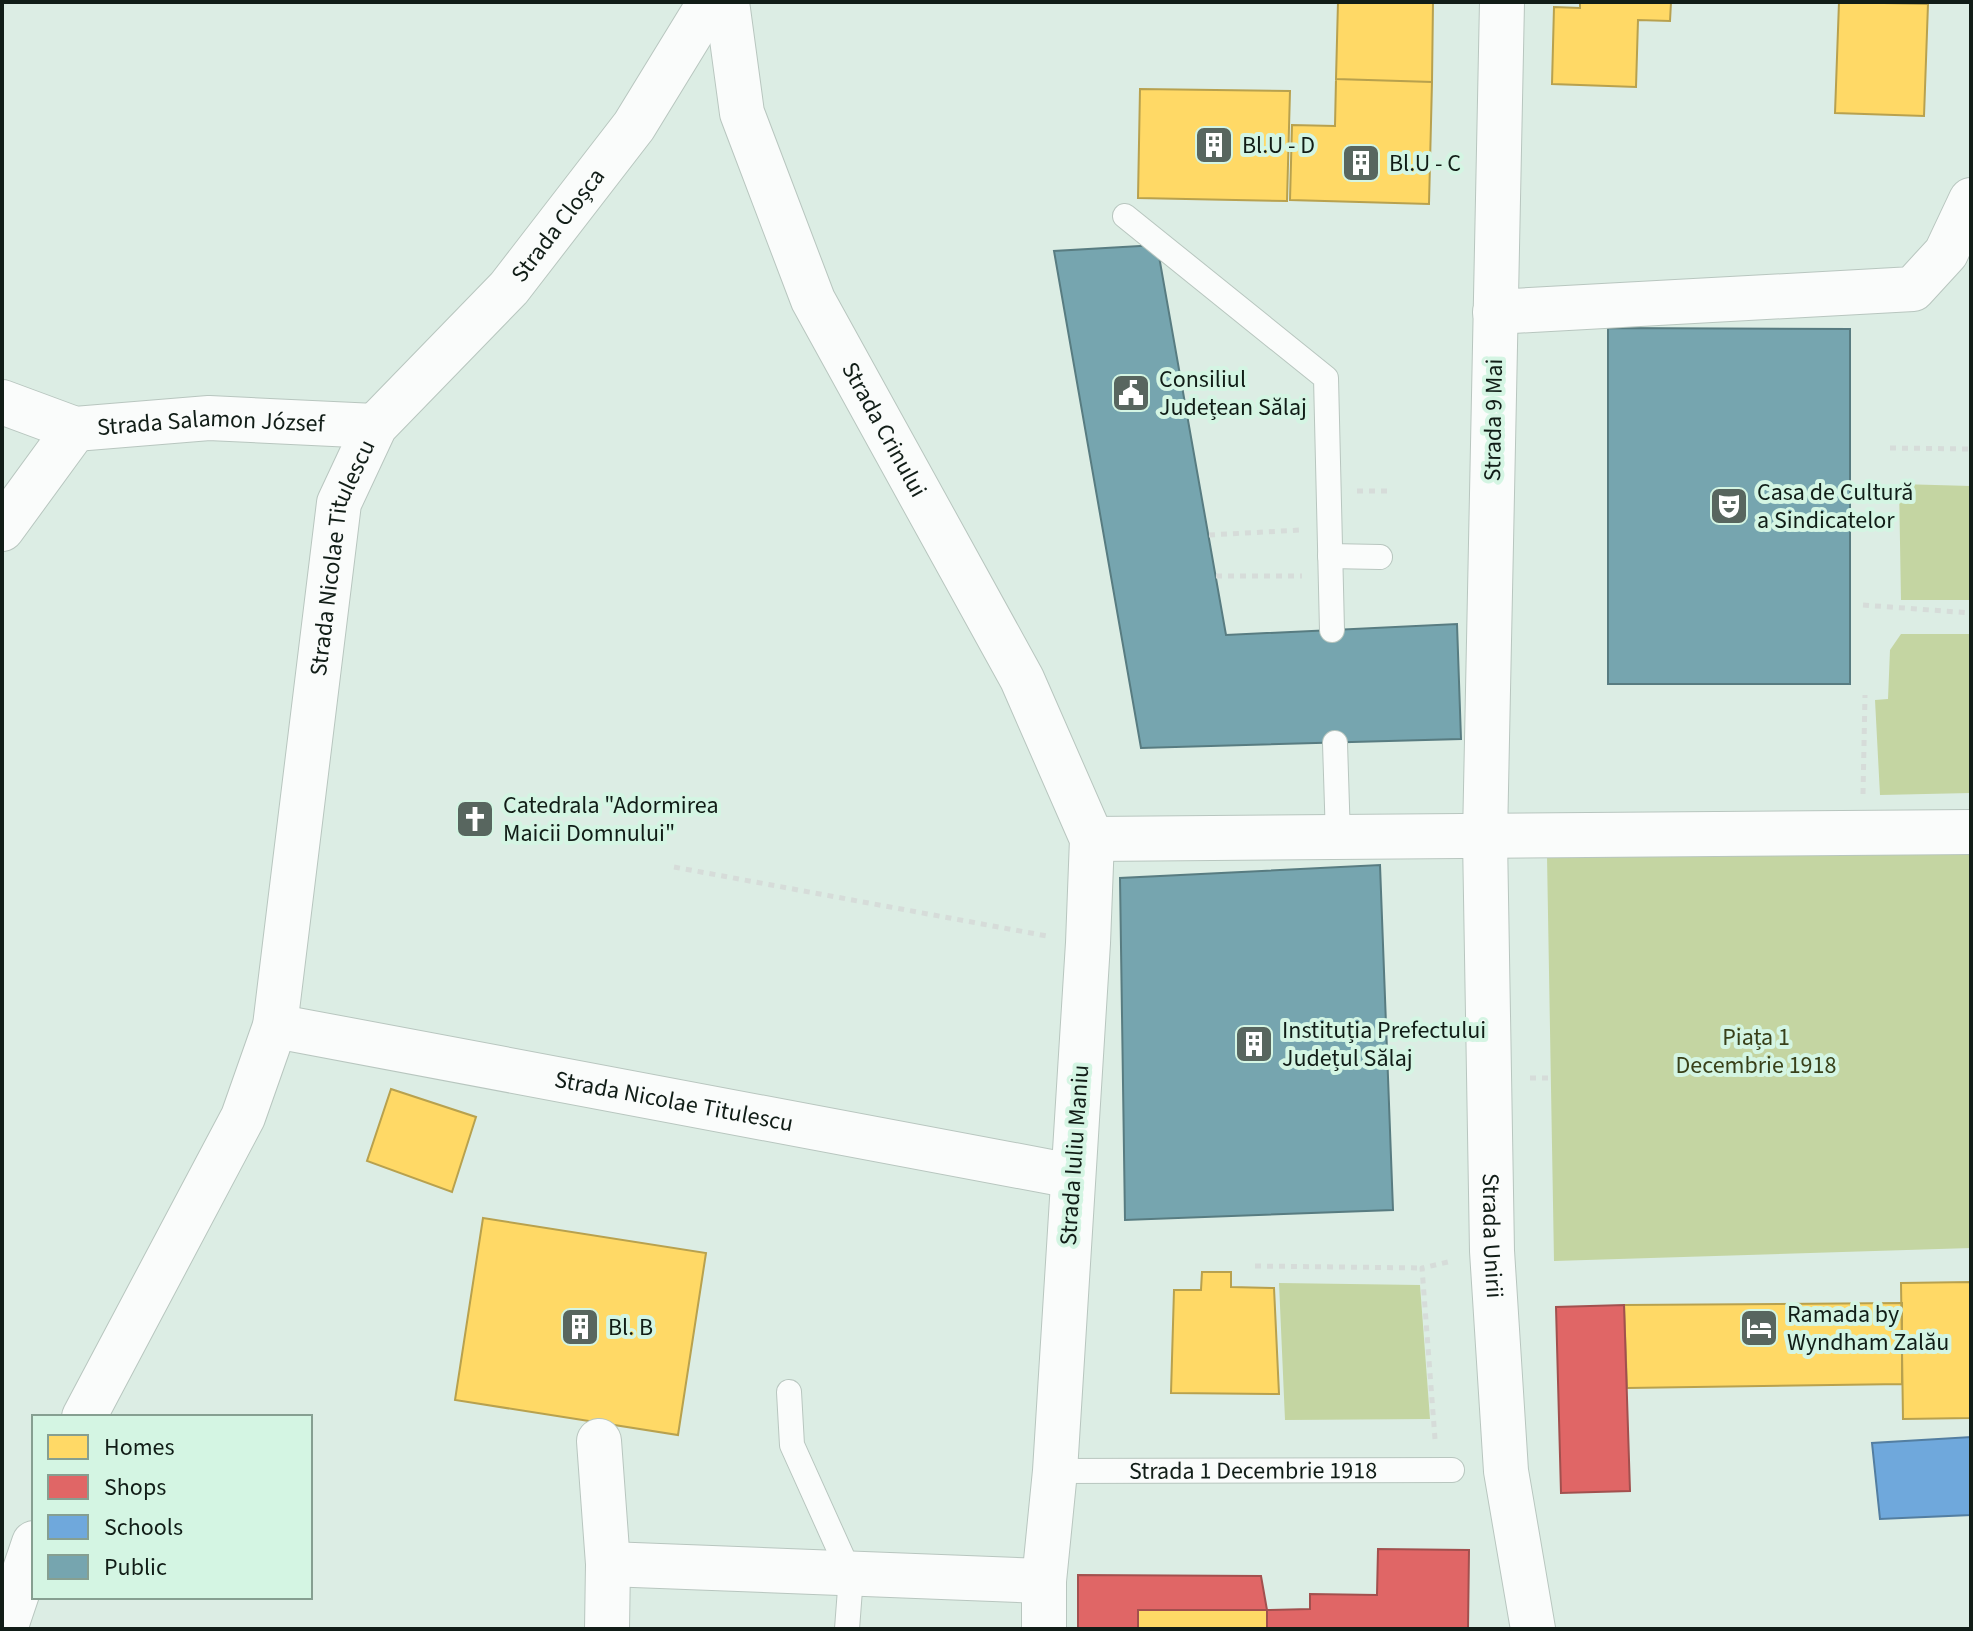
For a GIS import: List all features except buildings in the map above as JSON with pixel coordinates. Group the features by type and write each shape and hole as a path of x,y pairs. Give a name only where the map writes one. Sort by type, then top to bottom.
{"street":[{"name":"Strada Cloșca","path":"375,426 509,288 634,126 710,2"},
{"name":"Strada Crinului","path":"727,2 742,113 813,300 1022,679 1092,839"},
{"name":"Strada 9 Mai","path":"1485,838 1502,2"},
{"path":"1495,312 1913,289 1946,253 1971,200"},
{"name":"Strada Salamon József","path":"2,402 75,429 209,418 375,426"},
{"name":"Strada Nicolae Titulescu","path":"85,1415 243,1117 275,1026 339,503 375,426"},
{"path":"2,529 75,429"},
{"path":"1092,839 1971,832"},
{"name":"Strada Unirii","path":"1485,838 1492,1251 1506,1471 1533,1629"},
{"name":"Strada Iuliu Maniu","path":"1044,1629 1044,1581 1055,1471 1092,839"},
{"name":"Strada Nicolae Titulescu","path":"275,1026 1072,1176"},
{"path":"599,1441 608,1564 607,1629"},
{"path":"5,1629 32,1549"},
{"path":"608,1564 851,1576 1044,1581"}],"lane":[{"path":"1125,216 1326,378 1332,630"},
{"path":"1331,566 1380,557"},
{"path":"1335,743 1338,838"},
{"path":"789,1392 792,1445 851,1576 847,1629"},
{"name":"Strada 1 Decembrie 1918","path":"1055,1471 1444,1470"}],"path":[{"path":"1890,448 1971,449"},
{"path":"1209,535 1330,529"},
{"path":"1216,576 1331,566"},
{"path":"1863,605 1971,613"},
{"path":"1862,831 1865,695"},
{"path":"674,867 1088,943"},
{"path":"1255,1266 1422,1268 1492,1251"},
{"path":"1422,1268 1444,1470"}],"green space":[{"path":"1899,484 1971,486 1971,600 1901,600"},
{"path":"1901,634 1971,634 1971,793 1880,795 1875,700 1888,699 1890,650"},
{"name":"Piața 1 Decembrie 1918","path":"1971,847 1971,1248 1554,1261 1547,856"},
{"path":"1279,1283 1420,1285 1430,1419 1285,1420"}],"place":[{"name":"Bl.U - D","path":"1214,145"},
{"name":"Bl.U - C","path":"1361,163"},
{"name":"Consiliul Județean Sălaj","path":"1131,393"},
{"name":"Casa de Cultură a Sindicatelor","path":"1729,506"},
{"name":"Catedrala \"Adormirea Maicii Domnului\"","path":"475,819"},
{"name":"Instituția Prefectului Județul Sălaj","path":"1254,1044"},
{"name":"Bl. B","path":"580,1327"},
{"name":"Ramada by Wyndham Zalău","path":"1759,1328"}]}
